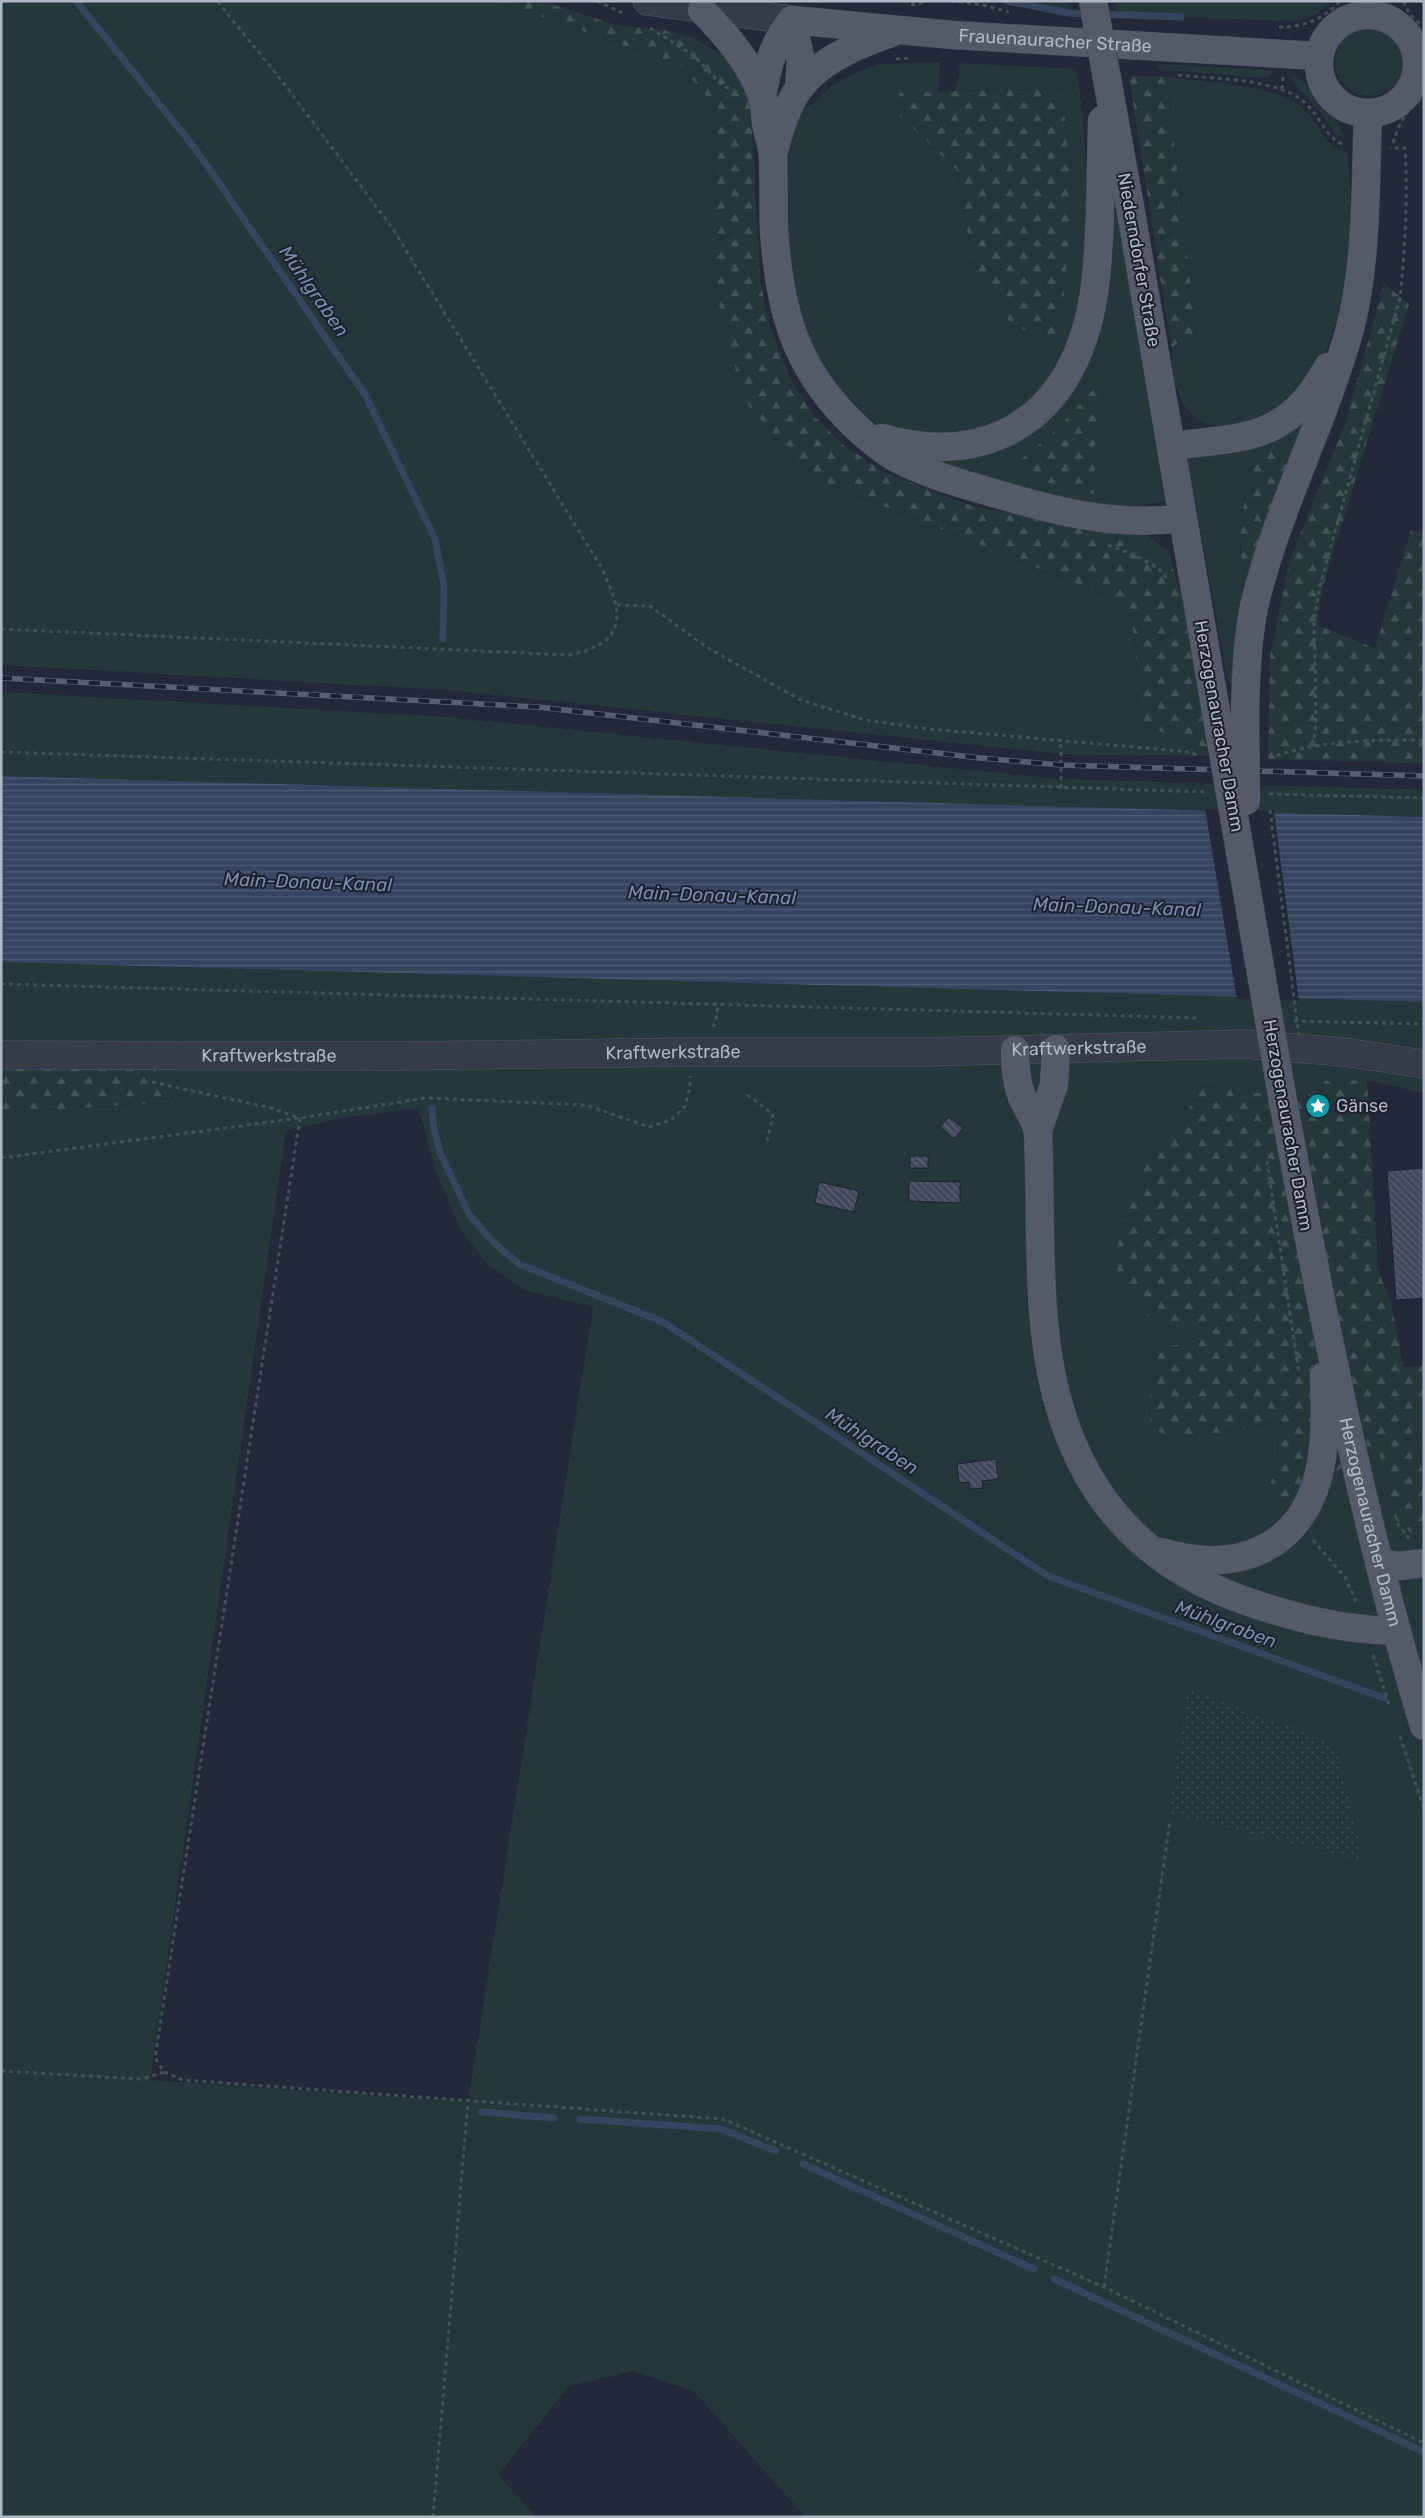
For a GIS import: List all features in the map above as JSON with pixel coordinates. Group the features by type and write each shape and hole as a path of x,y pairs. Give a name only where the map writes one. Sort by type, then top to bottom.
{"main road":[{"name":"Niederndorfer Straße","path":"1093,1 1183,518"},
{"path":"1376,8 1397,24 1420,36 1417,61 1421,84 1401,101 1382,112 1368,113 1344,108 1334,101 1325,90 1321,78 1319,56 1326,38 1339,23 1376,8"},
{"path":"702,10 737,48 762,97 773,154 776,258 784,304 796,344 812,378 827,398 860,432 897,458 926,472 1018,500 1101,519 1166,521 1183,518"},
{"path":"762,97 771,54 780,35 792,20"},
{"path":"792,20 800,61 799,88"},
{"name":"Frauenauracher Straße","path":"792,20 898,31 1319,56"},
{"path":"773,154 784,118 799,88 814,73 837,57 862,44 898,31"},
{"path":"860,432 924,448 961,447 997,438 1016,428 1031,417 1060,386 1083,340 1095,284 1100,214 1103,59"},
{"path":"1247,888 1246,712 1248,644 1254,609 1265,566 1296,478 1327,403 1350,329 1361,254 1368,113"},
{"path":"1171,446 1246,437 1272,428 1289,419 1309,397 1350,329"},
{"name":"Herzogenauracher Damm","path":"1183,518 1283,1102 1322,1312 1379,1563 1396,1631 1424,1726"},
{"path":"1056,1049 1054,1084 1038,1130 1044,1324 1051,1370 1064,1421 1081,1464 1102,1500 1125,1528 1150,1549 1192,1578 1215,1590 1253,1604 1320,1624 1364,1630 1396,1631"},
{"path":"1015,1050 1022,1096 1038,1130"},
{"path":"1150,1549 1198,1559 1226,1561 1244,1558 1267,1548 1285,1534 1297,1521 1313,1491 1322,1456 1324,1431 1322,1312"},
{"path":"1379,1563 1400,1566 1424,1563"}],"street":[{"path":"643,15 702,10 792,20"},
{"name":"Kraftwerkstraße","path":"1,1055 385,1056 1015,1050 1243,1044 1344,1052 1424,1064"}],"path":[{"path":"1,629 570,655 598,647 610,639 615,627 617,605 601,567 394,229 282,81 217,1"},
{"path":"597,1 643,15 694,56 730,90 740,96 762,97"},
{"path":"951,1 979,4 1012,13"},
{"path":"1288,27 1312,23 1322,18 1340,1"},
{"path":"1404,1 1406,9 1415,21 1420,36"},
{"path":"1313,746 1316,723 1314,619 1321,582 1400,298 1407,180 1404,148 1392,148 1402,119 1412,106 1421,84"},
{"path":"617,605 650,606 708,648 800,700 834,712 865,720 929,729 1191,752 1203,759"},
{"path":"1264,752 1265,760 1313,746 1351,740 1424,740"},
{"path":"1,752 1061,788 1062,742"},
{"path":"1268,793 1300,1043"},
{"path":"1,984 1083,1015"},
{"path":"145,1080 271,1108 300,1118"},
{"path":"1,1158 300,1118 426,1098 586,1105 649,1127 671,1120 684,1106 690,1087"},
{"path":"747,1095 773,1114 767,1142"},
{"path":"300,1118 155,2058 164,2072 183,2080 723,2119 1104,2287 1424,2443"},
{"path":"1104,2287 1170,1820"},
{"path":"1,2071 142,2079 164,2072"},
{"path":"432,2517 468,2102"}],"green space":[{"path":"1,1 497,1 680,65 717,108 712,200 812,477 1129,605 1136,664 1137,723 1229,756 1060,754 448,690 1,665"},
{"path":"497,1 542,1 616,25 665,30 686,41 732,84 740,89 750,89 760,281 770,326 789,376 815,417 842,444 884,472 972,506 1100,529 1173,569 1229,756 1137,723 1136,664 1129,605 812,477 743,399 715,288 712,200 717,108 680,65"},
{"path":"999,1 1068,1 1069,13 1006,3"},
{"path":"1115,1 1332,1 1313,16 1295,21 1118,15"},
{"path":"1369,28 1382,31 1393,38 1400,49 1403,62 1400,75 1393,86 1382,93 1369,96 1356,93 1345,86 1338,75 1335,62 1338,49 1345,38 1356,31"},
{"path":"665,30 691,37 725,56 750,89 740,89 732,84 686,41"},
{"path":"940,62 938,92 899,93 900,116 956,169 974,266 1061,88 956,91 960,63 1077,69 1083,119 1089,214 1083,312 1052,383 1012,421 975,436 923,439 879,426 837,393 809,344 798,306 789,260 784,170 794,111 813,104 834,84 857,72 880,64"},
{"path":"1158,64 1273,70 1270,76 1257,78 1157,69"},
{"path":"1295,75 1311,87 1324,101 1335,117 1343,136 1337,136 1322,114 1290,79"},
{"path":"1129,76 1167,77 1196,332 1171,348"},
{"path":"1167,77 1255,88 1288,99 1306,112 1332,145 1347,152 1350,178 1350,238 1341,301 1334,331 1323,358 1310,380 1297,396 1277,413 1240,425 1216,426 1195,418 1180,397 1175,379 1171,348 1196,332"},
{"path":"1061,88 1073,192 1060,339 1012,326 974,266 956,169 900,116 899,93"},
{"path":"1111,214 1114,214 1118,219 1166,501 1121,510 1096,507 923,460 1052,410","holes":["1097,386 1017,475 1020,461 1057,429"]},
{"path":"1384,283 1409,304 1323,586 1317,625 1375,648 1411,530 1424,532 1424,763 1268,759 1270,657 1289,562 1346,421"},
{"path":"1097,385 1094,494 1017,475 1019,461 1057,429"},
{"path":"1310,411 1296,452 1254,452 1243,502 1240,552 1253,575 1234,684 1228,681 1189,466 1189,455"},
{"path":"1280,448 1296,452 1253,575 1243,568 1241,554 1241,525 1251,466 1254,452"},
{"path":"1100,529 1146,534 1170,553 1173,569"},
{"path":"1,692 445,717 1060,779 1424,790 1424,817 1,776"},
{"path":"1,962 1424,1002 1424,1093 1367,1080 1325,1081 1319,1094 1244,1093 1231,1089 1200,1086 1187,1112 1165,1137 1121,1235 1114,1263 1165,1323 1207,1323 1214,1337 1195,1343 1173,1345 1158,1354 1149,1400 1150,1422 1164,1435 1183,1439 1276,1422 1278,1456 1267,1497 1279,1505 1379,1446 1395,1519 1415,1536 1424,1537 1424,2517 805,2517 694,2391 633,2371 569,2386 498,2475 537,2517 1,2517 1,1116 10,1112 181,1102 1,1064","holes":["419,1108 435,1169 460,1228 484,1261 524,1290 593,1307 468,2102 150,2080 286,1130 343,1118"]},
{"path":"148,1061 181,1102 10,1112 1,1116 1,1064"},
{"path":"1367,1080 1378,1270 1391,1302 1404,1367 1424,1366 1424,1408 1412,1409 1424,1482 1424,1537 1415,1536 1395,1519 1378,1447 1279,1505 1267,1497 1278,1456 1276,1422 1183,1439 1164,1436 1150,1422 1149,1400 1158,1354 1173,1345 1195,1343 1214,1337 1207,1323 1165,1323 1148,1316 1124,1285 1114,1263 1127,1205 1144,1169 1165,1137 1187,1112 1200,1086 1231,1089 1244,1093 1319,1094 1325,1081"},
{"path":"1412,1408 1424,1408 1424,1482"},
{"path":"1188,1689 1335,1744 1364,1861 1169,1813"}],"water":[{"name":"Main-Donau-Kanal","path":"1,776 1424,817 1424,1002 1,962"}],"pier":[{"path":"1205,809 1274,811 1299,1001 1237,999"}],"building":[{"path":"949,1117 963,1128 954,1139 940,1127"},
{"path":"910,1156 928,1156 928,1168 910,1168"},
{"path":"1424,1168 1424,1298 1396,1300 1387,1171"},
{"path":"909,1181 960,1182 960,1203 909,1201"},
{"path":"819,1182 859,1191 854,1212 815,1203"},
{"path":"996,1459 998,1479 982,1481 983,1488 970,1489 969,1482 959,1483 957,1464"}],"waterway":[{"name":"Mühlgraben","path":"76,1 194,147 366,396 435,539 444,586 443,639"},
{"path":"1007,1 1069,13 1090,14"},
{"path":"1101,14 1181,17"},
{"name":"Mühlgraben","path":"432,1109 434,1130 440,1152 469,1214 494,1243 519,1264 663,1322 1048,1576 1384,1698"},
{"path":"482,2112 554,2118"},
{"path":"580,2119 721,2129 776,2151"},
{"path":"803,2164 1034,2269"},
{"path":"1054,2279 1424,2452"}],"railway":[{"path":"1,678 538,707 980,758 1061,765 1424,776"}],"place":[{"name":"Gänse","path":"1318,1106"}]}
